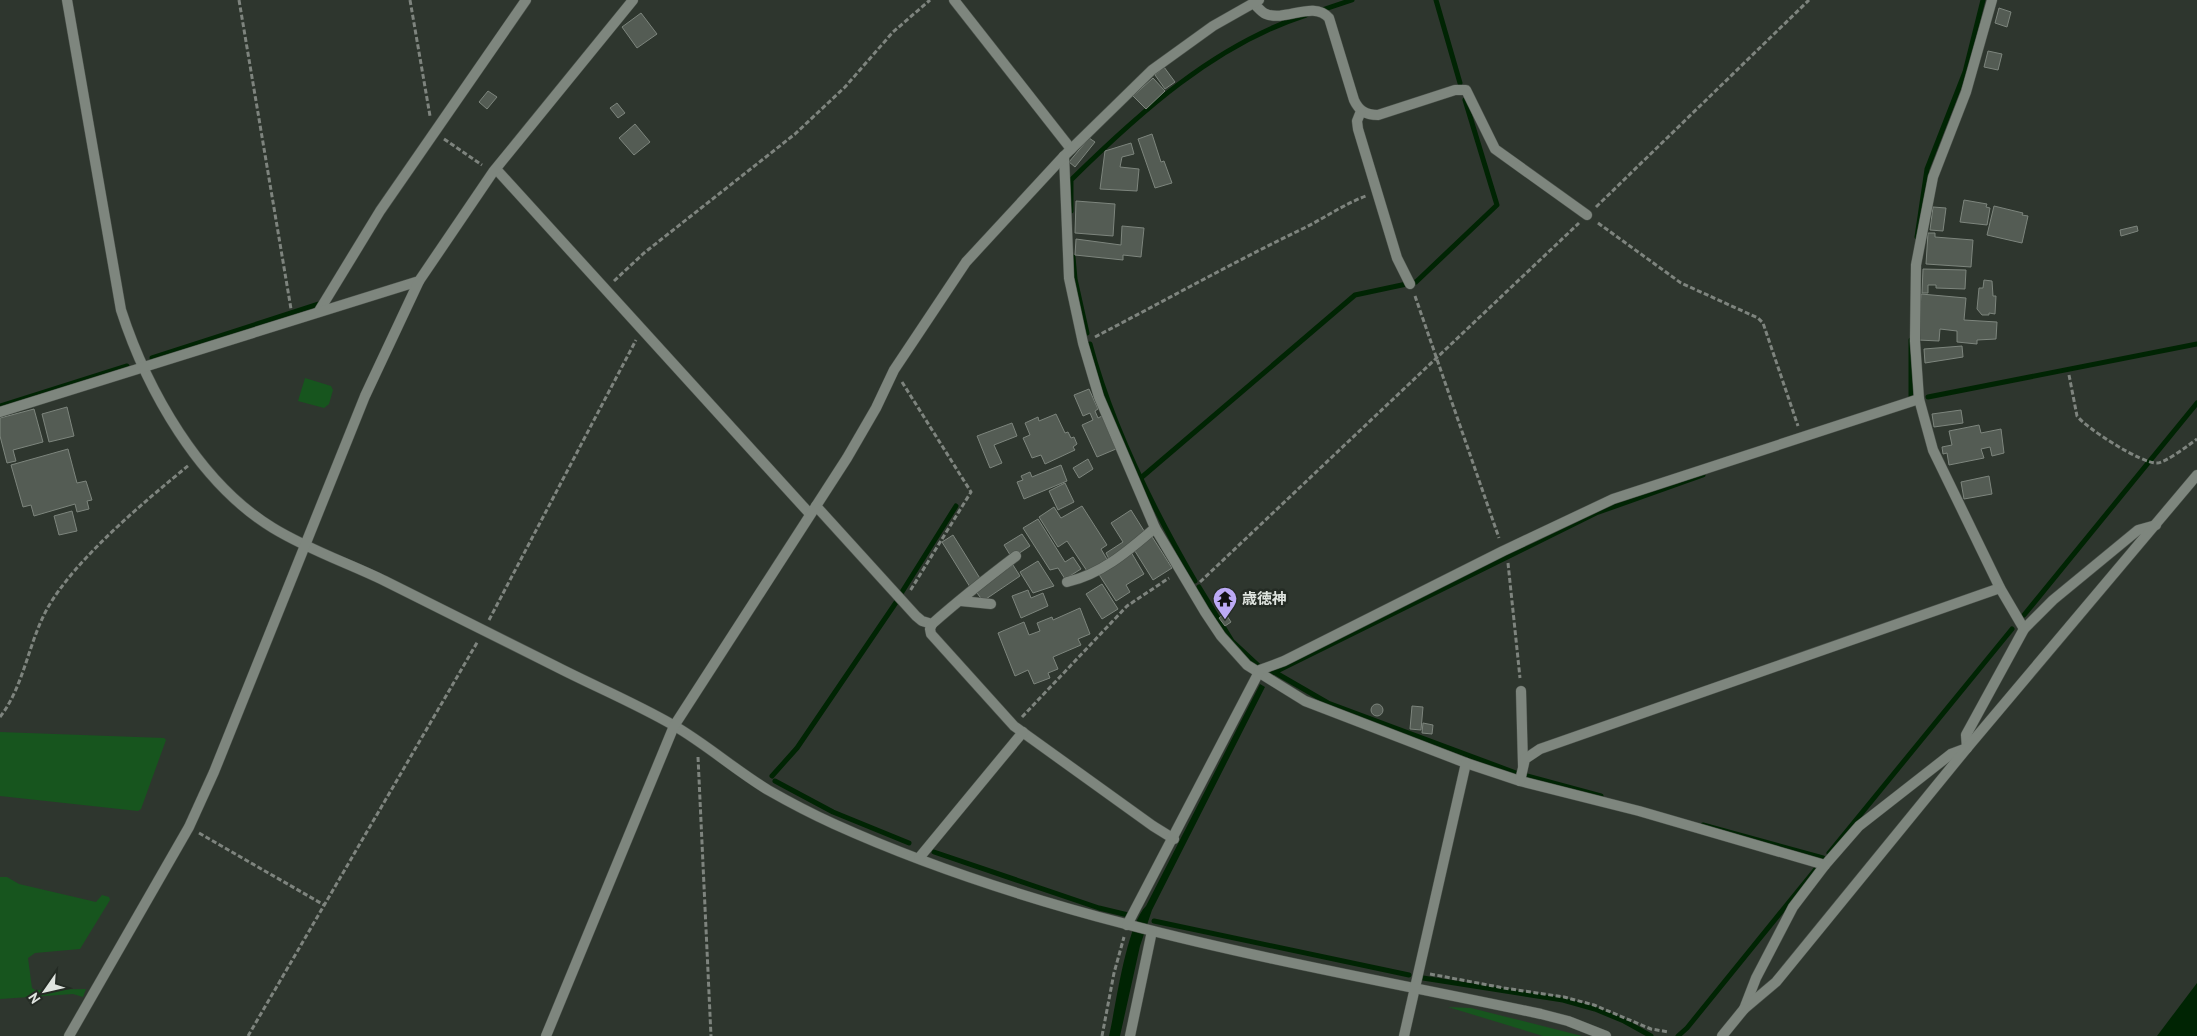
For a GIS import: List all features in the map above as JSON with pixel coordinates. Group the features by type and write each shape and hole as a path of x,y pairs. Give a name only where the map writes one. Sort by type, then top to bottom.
{"street":[{"path":"66,0 121,310 142,368 197,459 229,495 248,512 304,546 381,579 674,726 766,789 799,807 837,825 918,858 1040,900 1130,925 1541,1014 1568,1021 1606,1036"},
{"path":"319,311 380,211 526,0"},
{"path":"70,1036 189,827 214,772 365,396 419,281 495,170 633,0"},
{"path":"954,0 1067,152 1069,278 1083,343 1098,397 1155,528 1222,636 1247,665 1261,670 1305,702 1466,763 1520,781 1639,811 1825,865"},
{"path":"1992,0 1966,92 1933,177 1916,265 1915,341 1919,399 1934,450 2000,588 2024,629"},
{"path":"546,1036 674,726 868,423 894,370 966,262 1014,207 1067,152 1152,70 1213,26 1257,2 1264,13 1274,16 1313,11 1325,14 1329,18 1354,100 1361,111 1378,115 1456,90 1465,90 1471,98 1495,149 1587,215"},
{"path":"1361,111 1358,129 1397,258 1410,284"},
{"path":"495,170 643,332 813,510 922,621 932,624"},
{"path":"0,412 419,281"},
{"path":"1130,925 1261,670 1284,661 1505,556 1613,499 1919,399"},
{"path":"1722,1036 1744,1009 1776,982 1967,748 2197,475"},
{"path":"1967,748 1966,735 2024,629 2053,600 2138,530 2156,524"},
{"path":"1067,582 1086,578 1099,571 1128,551 1155,528"},
{"path":"1016,556 976,585 961,601 932,624 931,634 1014,726 1137,815 1174,838"},
{"path":"1523,765 1529,755 1540,750 2000,588"},
{"path":"961,601 991,604"},
{"path":"1520,781 1523,765 1521,691"},
{"path":"918,858 1023,732"},
{"path":"1744,1009 1756,978 1793,907 1825,865 1859,826 1951,754 1967,748"},
{"path":"1404,1036 1466,763"},
{"path":"1130,1036 1150,930"}],"path":[{"path":"239,0 294,319"},
{"path":"410,0 433,132 495,170"},
{"path":"605,290 644,253 795,134 844,87 893,32 930,0"},
{"path":"1192,590 1438,358 1809,0"},
{"path":"1083,343 1330,215 1355,200 1378,192"},
{"path":"1587,215 1681,283 1758,318 1763,323 1802,436"},
{"path":"1410,284 1438,358 1505,556 1521,691"},
{"path":"248,1036 484,630 632,345 643,332"},
{"path":"894,370 971,492 903,602"},
{"path":"2068,375 2077,416 2099,434 2146,461 2161,462 2197,439"},
{"path":"0,717 14,695 41,622 61,590 116,529 197,459"},
{"path":"1014,726 1101,636 1127,606 1180,571"},
{"path":"702,744 698,758 711,1036"},
{"path":"189,827 324,905"},
{"path":"1102,1036 1114,972 1130,925"},
{"path":"1418,971 1504,988 1564,997 1594,1005 1650,1028 1669,1032"}],"shaded area":[{"path":"305,378 331,386 333,390 329,404 324,408 298,401"},
{"path":"1260,684 1265,687 1152,910 1140,946 1120,1036 1109,1036 1127,948 1139,916 1146,906"},
{"path":"0,732 164,738 166,740 141,809 138,811 0,796"},
{"path":"0,877 7,877 19,884 96,902 102,895 109,897 110,900 80,949 35,953 28,958 32,988 35,990 86,989 83,997 73,994 0,999"},
{"path":"2197,983 2197,1036 2157,1036"},
{"path":"1448,1007 1471,1008 1582,1036 1543,1036"}],"building":[{"path":"1999,8 2011,12 2007,27 1995,23"},
{"path":"641,13 657,34 637,48 622,27"},
{"path":"1988,51 2002,54 1998,70 1984,67"},
{"path":"1164,67 1175,82 1165,89 1155,75"},
{"path":"1153,78 1165,91 1146,109 1133,96"},
{"path":"488,91 497,97 487,109 479,102"},
{"path":"617,103 625,113 618,118 610,108"},
{"path":"635,124 650,142 634,155 619,138"},
{"path":"1152,134 1161,162 1164,161 1172,183 1155,188 1138,139"},
{"path":"1089,138 1095,142 1075,167 1069,162"},
{"path":"1131,143 1134,154 1122,157 1120,167 1139,169 1137,191 1100,189 1105,151"},
{"path":"1964,200 1987,204 1986,207 1990,208 1987,225 1960,222"},
{"path":"1076,201 1115,204 1113,236 1075,233"},
{"path":"1994,206 2028,216 2022,243 1987,235"},
{"path":"1933,207 1946,208 1943,231 1930,230"},
{"path":"1122,226 1144,228 1141,257 1123,255 1123,260 1075,255 1076,239 1121,245"},
{"path":"2137,226 2138,231 2121,236 2120,230"},
{"path":"1928,233 1935,233 1935,237 1973,240 1971,267 1926,264"},
{"path":"1923,269 1966,270 1965,289 1936,288 1936,285 1928,285 1928,293 1922,293"},
{"path":"1984,280 1992,281 1993,296 1996,296 1995,314 1982,315 1977,309 1979,288 1983,288"},
{"path":"1921,294 1966,298 1964,320 1997,322 1996,339 1977,340 1977,344 1957,342 1957,331 1940,329 1939,341 1918,340"},
{"path":"1962,346 1963,357 1925,363 1924,349"},
{"path":"1089,389 1098,409 1095,411 1098,418 1102,416 1116,449 1097,457 1082,425 1093,420 1090,413 1083,416 1074,395"},
{"path":"67,407 74,436 49,442 42,414"},
{"path":"34,409 43,442 13,450 16,461 7,463 0,436 0,418"},
{"path":"1961,410 1963,423 1934,427 1932,414"},
{"path":"1056,414 1065,433 1068,432 1071,438 1074,437 1077,444 1073,447 1075,450 1045,464 1041,455 1032,458 1023,438 1030,435 1025,423 1038,417 1039,421"},
{"path":"1012,423 1017,436 994,445 1002,463 990,468 977,436"},
{"path":"1979,425 1981,433 2001,429 2004,453 1992,456 1990,447 1981,449 1984,458 1949,465 1947,453 1943,454 1942,447 1952,445 1949,431"},
{"path":"68,449 77,483 86,481 92,500 87,501 89,509 77,512 75,504 34,516 31,505 23,507 11,465"},
{"path":"1088,459 1093,469 1079,478 1073,468"},
{"path":"1061,465 1067,481 1024,499 1017,482 1023,480 1021,476 1030,472 1032,477"},
{"path":"1989,476 1992,494 1964,499 1961,482"},
{"path":"1065,483 1074,502 1058,510 1049,491"},
{"path":"1082,506 1107,545 1101,549 1108,561 1089,574 1067,541 1058,547 1039,517 1054,507 1061,518"},
{"path":"1131,510 1146,534 1110,561 1106,553 1123,542 1111,523"},
{"path":"72,511 77,531 59,535 54,516"},
{"path":"1038,519 1065,562 1073,557 1081,569 1065,579 1058,568 1050,570 1023,528"},
{"path":"1022,534 1030,546 1012,558 1004,545"},
{"path":"953,535 981,580 970,587 942,542"},
{"path":"1151,535 1172,568 1153,580 1133,548"},
{"path":"1131,552 1144,574 1126,585 1130,592 1116,601 1098,573"},
{"path":"1038,561 1054,586 1033,593 1020,572"},
{"path":"1013,565 1020,576 983,601 974,589"},
{"path":"1102,584 1118,609 1102,619 1086,594"},
{"path":"1028,590 1031,598 1043,593 1048,606 1021,618 1012,596"},
{"path":"1080,608 1090,634 1078,639 1081,645 1053,657 1058,669 1048,673 1050,678 1034,684 1028,670 1015,676 998,633 1024,622 1029,635 1040,631 1037,623 1052,617 1053,620"},
{"name":"歳徳神","path":"1225,613 1231,622 1225,626 1219,618"},
{"path":"1375,704 1379,704 1383,710 1379,716 1375,716 1371,712 1371,708"},
{"path":"1412,706 1423,707 1421,730 1410,729"},
{"path":"1423,723 1433,725 1432,734 1422,733"}],"waterway":[{"path":"1319,11 1352,0"},
{"path":"1436,0 1460,83"},
{"path":"1917,237 1927,169 1965,72 1983,0"},
{"path":"1071,211 1071,180 1151,106 1209,63 1240,44 1272,28 1306,15"},
{"path":"1142,477 1355,295 1416,282 1497,205 1465,100"},
{"path":"1073,257 1075,279 1087,333"},
{"path":"152,358 322,303"},
{"path":"1911,340 1911,401"},
{"path":"1090,344 1110,406 1135,466 1195,581"},
{"path":"1928,397 2197,344"},
{"path":"0,406 127,366"},
{"path":"2024,615 2197,403"},
{"path":"1267,676 1596,513 1703,475"},
{"path":"902,592 956,506"},
{"path":"1199,587 1232,641 1262,669"},
{"path":"772,776 797,748 897,601"},
{"path":"1829,853 2012,629"},
{"path":"1276,673 1328,703 1516,773 1601,796"},
{"path":"775,781 833,812 909,843"},
{"path":"1703,825 1823,858"},
{"path":"934,852 1099,908 1128,915"},
{"path":"1678,1036 1687,1028 1820,864"},
{"path":"1154,921 1409,975"},
{"path":"1423,978 1563,1000 1595,1009 1624,1021 1651,1036"}],"place":[{"name":"歳徳神","path":"1225,620"}]}
